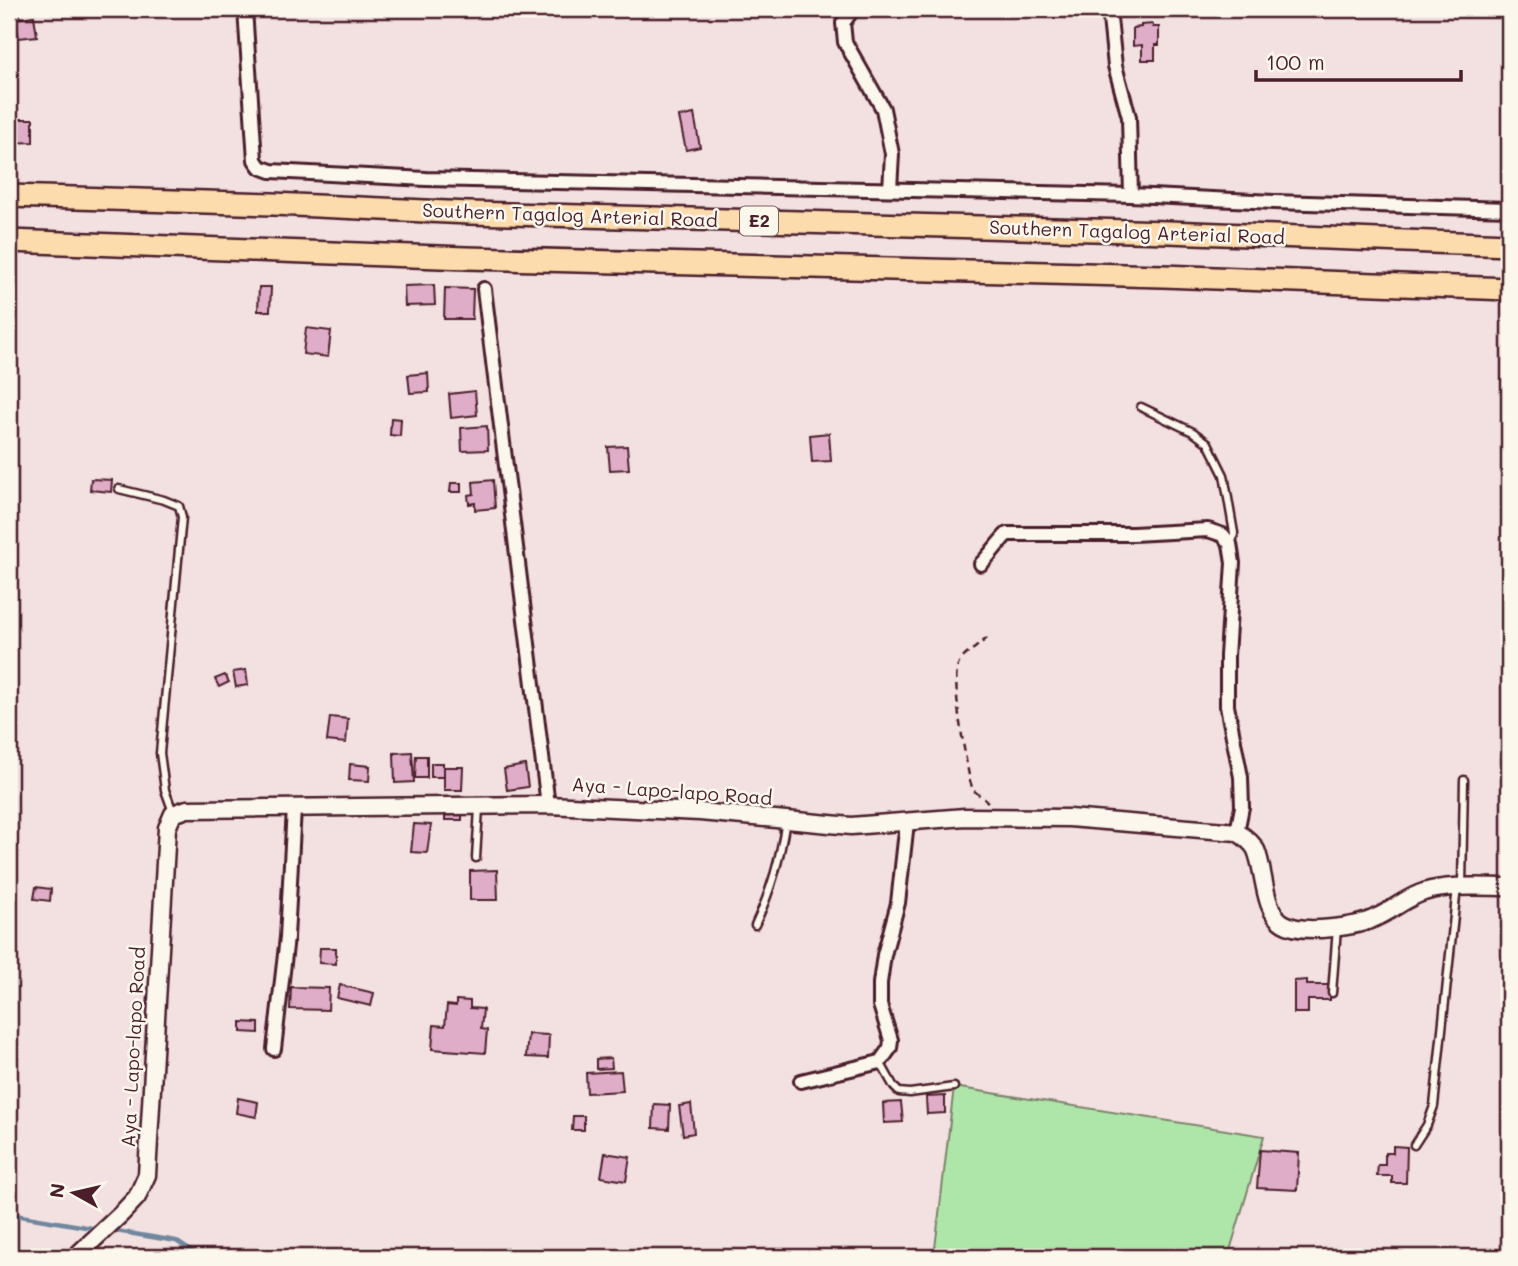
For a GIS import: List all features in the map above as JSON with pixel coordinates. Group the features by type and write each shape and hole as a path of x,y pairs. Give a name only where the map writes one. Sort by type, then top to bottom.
{"highway":[{"name":"Southern Tagalog Arterial Road","path":"9,196 483,214 1140,231 1509,245"},
{"path":"9,241 466,258 1163,276 1509,289"}],"street":[{"path":"244,9 255,160 260,167 271,171 426,179 1131,195 1509,209"},
{"path":"853,9 844,23 845,42 883,109 891,154 890,189"},
{"path":"1109,9 1115,66 1129,117 1131,195"},
{"path":"484,289 548,805"},
{"path":"981,564 1007,534 1133,534 1208,530 1223,535 1230,544 1233,563 1227,706 1241,777 1242,807 1237,832 1249,840 1256,850 1273,914 1282,923 1296,929 1338,926 1375,919 1424,892 1459,887 1509,887"},
{"name":"Aya - Lapo-lapo Road","path":"75,1257 137,1197 147,1175 167,828 173,814 187,809 548,805 700,812 850,826 965,817 1069,818 1237,832"},
{"path":"274,1049 287,937 294,808"},
{"path":"801,1081 880,1062 890,1048 891,1040 880,1005 880,983 884,955 898,903 907,822"}],"lane":[{"path":"1141,407 1193,432 1209,443 1224,475 1234,533 1230,544"},
{"path":"119,489 179,506 182,517 160,753 165,790 173,814"},
{"path":"1414,1144 1427,1125 1434,1106 1459,887 1464,780"},
{"path":"476,858 479,806"},
{"path":"755,925 774,881 786,820"},
{"path":"1332,993 1338,926"},
{"path":"880,1062 899,1092 954,1087"}],"path":[{"path":"987,638 961,659 957,668 960,722 973,790 988,801 1002,818"}],"green space":[{"path":"954,1087 1264,1136 1228,1257 934,1257"}],"building":[{"path":"9,9 19,9 20,18 34,16 37,36 19,38 17,27 9,28"},
{"path":"1153,24 1153,27 1159,27 1159,45 1155,45 1155,60 1142,60 1142,45 1133,46 1133,28"},
{"path":"694,114 700,147 686,150 679,117"},
{"path":"10,119 33,119 33,142 10,143"},
{"path":"434,285 435,305 405,306 404,286"},
{"path":"259,287 271,287 270,311 258,311"},
{"path":"445,288 473,289 472,319 444,319"},
{"path":"306,328 331,331 328,357 303,354"},
{"path":"428,373 429,392 410,393 408,375"},
{"path":"475,391 477,415 451,418 449,394"},
{"path":"391,418 401,419 400,436 390,435"},
{"path":"487,426 488,450 462,451 461,428"},
{"path":"829,433 831,461 812,462 810,435"},
{"path":"627,446 629,469 610,470 608,447"},
{"path":"91,479 112,480 111,492 90,490"},
{"path":"493,480 495,508 475,510 475,503 469,504 468,495 474,494 473,482"},
{"path":"451,483 461,483 461,492 450,492"},
{"path":"246,670 248,685 236,687 233,672"},
{"path":"225,675 229,682 219,687 215,679"},
{"path":"330,717 348,719 346,743 327,741"},
{"path":"412,752 414,782 395,783 394,753"},
{"path":"416,756 427,756 427,778 415,778"},
{"path":"431,763 443,763 443,777 431,777"},
{"path":"350,764 370,766 369,781 349,780"},
{"path":"525,765 528,787 507,790 504,769"},
{"path":"444,767 463,767 462,790 444,790"},
{"path":"462,807 462,820 445,820 445,808"},
{"path":"414,824 431,825 427,853 411,852"},
{"path":"497,870 498,900 470,900 470,871"},
{"path":"36,887 51,889 50,901 34,899"},
{"path":"320,948 336,948 336,964 319,963"},
{"path":"1307,980 1307,985 1330,985 1330,1000 1308,1000 1308,1013 1294,1013 1294,981"},
{"path":"340,985 374,993 371,1006 337,998"},
{"path":"291,987 329,988 328,1010 290,1009"},
{"path":"456,1000 470,1001 470,1008 483,1009 481,1029 487,1030 485,1053 432,1049 434,1025 445,1026 447,1005 456,1006"},
{"path":"241,1022 259,1023 259,1033 241,1032"},
{"path":"528,1034 549,1035 548,1058 526,1057"},
{"path":"611,1058 612,1068 596,1069 596,1059"},
{"path":"621,1071 623,1091 587,1093 586,1073"},
{"path":"945,1096 945,1113 927,1114 926,1097"},
{"path":"238,1098 258,1102 256,1117 236,1113"},
{"path":"901,1102 903,1122 884,1123 883,1103"},
{"path":"654,1104 670,1105 669,1129 653,1128"},
{"path":"691,1104 694,1133 683,1135 679,1106"},
{"path":"573,1116 584,1116 584,1130 572,1130"},
{"path":"1393,1146 1407,1147 1406,1183 1392,1183 1392,1176 1377,1176 1378,1165 1385,1165 1385,1153 1393,1153"},
{"path":"1260,1150 1299,1153 1297,1190 1257,1188"},
{"path":"605,1153 630,1157 626,1181 601,1177"}],"waterway":[{"path":"9,1214 98,1229"},
{"path":"110,1230 176,1241 200,1257"}]}
